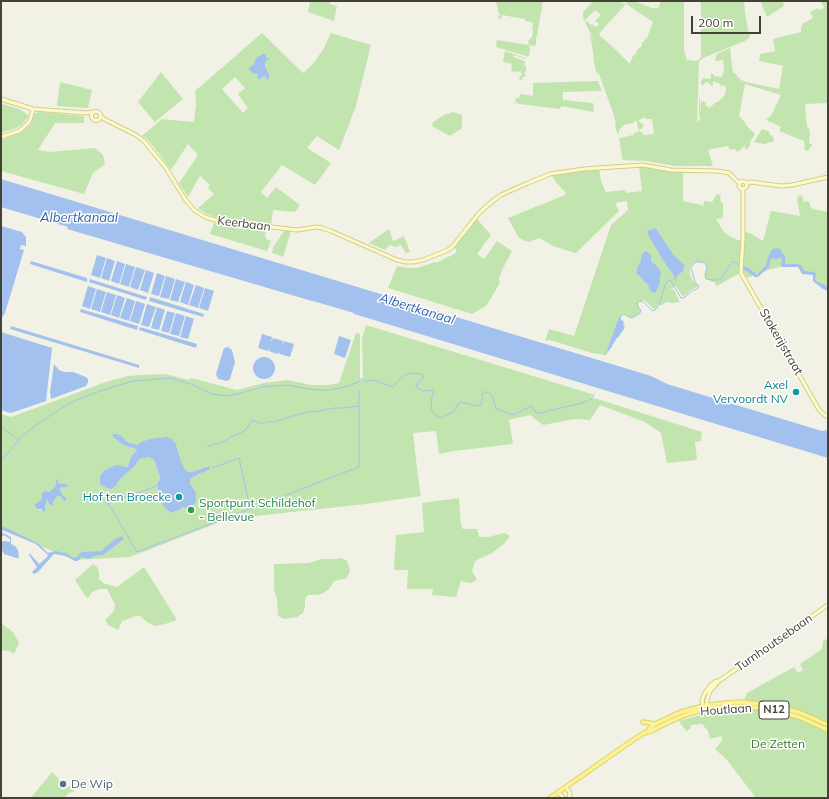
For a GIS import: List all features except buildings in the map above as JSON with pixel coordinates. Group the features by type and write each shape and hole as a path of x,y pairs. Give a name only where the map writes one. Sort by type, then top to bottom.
{"main road":[{"name":"Houtlaan","path":"646,733 655,724 681,712 725,703 741,702 771,705 801,713 828,725"},
{"name":"Houtlaan","path":"646,733 705,707 738,706 771,709 799,717 828,730"},
{"path":"643,722 655,724"},
{"name":"N12","path":"550,798 633,740 646,733"}],"street":[{"path":"1,99 33,108 86,113 93,112 92,117"},
{"path":"1,137 24,128 29,122 33,108"},
{"name":"Keerbaan","path":"93,112 98,112 104,119 132,132 144,141 166,168 185,199 194,210 205,217 218,221 297,230 316,227 322,228 397,260 406,262 416,262 448,250 453,246 480,212 494,200 501,195 550,174 584,169 648,165 670,170 716,171 729,174 740,182"},
{"path":"86,113 93,119 104,119"},
{"path":"98,120 100,115"},
{"path":"747,185 744,181 740,182 739,187 743,189 747,185 757,183 786,186 828,177"},
{"name":"Stokerijstraat","path":"743,189 741,273 818,408 828,417"},
{"name":"Turnhoutsebaan","path":"705,707 702,698 707,693 711,685 716,681 719,681 828,605"},
{"path":"566,787 570,793 569,798"},
{"path":"558,792 564,798"}],"green space":[{"path":"310,1 330,1 330,4 337,6 334,21 308,12"},
{"path":"497,1 543,1 536,45 529,45 528,41 532,37 532,22 525,21 525,19 502,15 502,18 498,18 500,15"},
{"path":"593,1 615,1 626,4 628,1 634,1 652,8 658,8 661,1 684,1 684,51 687,60 696,61 701,57 701,1 744,1 748,30 751,33 749,38 703,58 699,62 697,122 701,118 699,117 699,98 700,116 701,101 706,102 705,105 709,108 725,95 725,85 720,85 715,81 713,82 712,86 707,82 704,85 701,83 704,78 711,78 711,73 714,76 722,77 724,72 723,60 715,60 717,54 730,48 733,73 735,73 741,80 779,89 783,66 759,61 760,54 775,51 773,39 801,32 801,27 803,26 802,24 813,18 810,12 818,8 819,10 822,9 824,7 821,1 828,1 828,103 805,104 807,127 809,128 810,134 809,143 813,145 807,151 804,149 804,141 779,131 781,127 766,120 772,114 781,95 745,84 739,116 755,134 747,149 745,149 744,145 743,148 737,152 735,149 731,150 727,146 708,150 713,166 674,166 646,161 622,160 618,137 623,160 619,138 634,135 634,133 638,132 639,130 636,120 633,123 624,125 619,130 619,133 617,133 613,113 599,74 596,72 589,33 593,39 585,22 587,21 596,27 599,24 595,21 601,15 595,10 584,21 583,12","holes":["626,4 653,22 647,38 644,42 642,42 642,46 633,56 630,63 599,35","645,116 646,119 652,119 654,134 643,135 642,132 639,132 644,126 638,120 644,118"]},
{"path":"761,1 783,1 784,6 767,17"},
{"path":"262,33 303,73 312,65 323,50 331,33 371,45 356,106 339,150 317,136 307,148 331,163 315,185 282,165 261,192 267,198 276,187 300,205 295,212 273,210 271,225 267,223 217,218 205,213 198,208 214,194 208,188 210,185 200,176 188,197 179,183 198,155 188,144 171,170 148,140 142,136 162,119 194,122 196,104 195,91","holes":["265,54 266,59 267,58 265,68 269,74 266,79 265,76 260,79 258,78 253,65 259,55","235,77 245,88 238,94 248,108 243,113 222,89"]},
{"path":"497,40 529,45 529,57 496,47"},
{"path":"505,51 526,58 514,55 513,57 525,61 524,65 526,66 526,71 524,73 526,76 523,77 522,80 519,78 522,74 520,71 511,71 512,64 503,62"},
{"path":"161,72 183,99 155,122 138,102"},
{"path":"598,81 602,91 563,92 563,100 593,103 594,112 561,106 560,109 519,104 515,102 516,98 519,98 520,94 533,96 533,83"},
{"path":"60,82 92,90 88,108 57,106"},
{"path":"3,104 19,109 28,116 21,125 1,133 1,108"},
{"path":"40,112 84,116 84,123 55,123 38,150 50,152 95,148 103,155 105,164 93,173 84,194 1,171 1,140 20,133 26,129 31,124 35,113"},
{"path":"453,112 462,115 462,128 450,136 432,126 433,122 444,115"},
{"path":"762,129 770,132 769,134 773,136 774,142 764,144 754,142"},
{"path":"639,166 683,172 683,201 701,205 703,207 704,201 712,202 717,194 721,196 720,200 723,203 723,218 716,219 724,232 738,240 745,241 745,232 752,234 763,241 771,211 800,216 797,199 799,195 802,196 804,202 809,202 813,209 828,212 828,289 816,282 814,275 805,273 798,266 785,266 771,269 747,278 743,272 717,286 714,282 705,278 707,267 705,263 695,262 690,267 690,275 693,281 698,285 697,287 686,295 682,296 676,286 670,289 674,290 680,302 666,302 662,305 658,304 654,309 644,300 638,302 641,312 635,317 632,318 622,314 620,315 607,350 608,351 605,355 592,353 550,340 545,341 549,329 574,336 611,225 628,210 627,201 615,203 619,211 575,253 553,246 539,238 529,242 519,238 508,218 564,196 566,193 555,181 552,175 599,169 601,181 606,192 624,190 627,193 642,191","holes":["656,228 679,261 675,280 673,274 666,265 647,231","641,256 651,258 651,261 656,266 656,292 651,292 648,285 637,274 636,271 641,261"]},
{"path":"477,219 491,235 477,254 484,259 497,241 512,251 502,270 499,279 500,283 486,306 472,314 388,288 397,266 417,268 435,262 436,263 454,254 457,251 454,247"},
{"path":"214,223 267,228 265,236 266,239 271,241 267,251 210,234"},
{"path":"389,229 393,241 404,236 410,252 406,253 400,244 396,247 390,245 385,250 369,243"},
{"path":"285,230 291,231 283,257 272,253 273,247"},
{"path":"366,325 592,394 591,397 702,432 701,441 695,442 697,460 667,463 661,433 645,422 600,405 590,420 575,419 543,425 530,415 509,420 513,444 439,454 436,431 413,433 421,496 366,504 228,519 130,557 74,560 2,530 3,531 1,534 1,414 11,417 106,382 128,376 166,374 188,380 191,378 237,390 264,383 288,380 311,385 328,385 339,383 356,333 360,334 360,378 363,378 362,339","holes":["113,434 127,442 137,445 143,441 163,437 177,446 182,464 186,471 191,472 208,466 209,470 190,479 190,484 194,489 196,497 185,508 182,507 181,509 171,513 169,512 163,505 158,491 157,484 160,477 155,462 148,456 140,459 135,466 120,479 116,486 111,489 101,485 100,478 103,471 113,466 128,466 130,459 137,450 123,445 112,436","58,481 58,483 66,484 68,487 62,487 60,489 66,498 64,501 58,495 53,502 53,506 47,500 45,506 46,510 43,512 37,509 34,506 41,500 42,492 49,492 52,490 56,487"]},
{"path":"459,498 461,525 463,529 477,529 479,537 488,537 505,533 510,536 505,543 492,553 475,561 472,571 477,580 470,583 461,581 456,597 432,595 433,589 407,589 408,570 394,570 396,535 424,532 422,503"},
{"path":"341,558 347,561 350,571 347,578 334,581 330,588 322,594 308,595 305,599 303,613 297,617 284,619 278,616 277,599 274,589 274,564 309,563 321,559"},
{"path":"93,564 97,567 99,571 99,579 103,583 117,587 144,567 177,620 155,626 140,616 136,616 122,621 118,630 108,625 105,620 114,611 115,604 107,589 99,589 92,592 88,598 75,580"},
{"path":"1,623 13,632 19,643 14,654 9,651 1,650"},
{"name":"De Zetten","path":"828,638 828,798 756,798 727,760 715,749 722,741 721,736 710,739 708,731 702,724 691,725 690,729 686,731 679,721 700,715 740,710 747,693 794,667 798,673 803,670 800,664 822,649 823,641"},
{"path":"52,772 60,781 58,786 63,790 70,786 75,791 69,793 64,798 31,798"}],"water":[{"path":"262,54 266,55 266,59 269,58 266,61 265,67 269,74 267,80 265,76 258,79 257,74 252,73 249,69 257,57"},
{"name":"Albertkanaal","path":"1,179 651,376 667,384 822,431 828,430 828,458 354,313 67,229 68,227 1,207"},
{"path":"1,226 22,232 26,237 26,246 21,245 20,249 24,250 5,313 1,319"},
{"path":"656,228 673,254 684,265 683,271 677,276 675,281 673,274 648,235 647,231"},
{"path":"773,249 780,249 785,257 785,264 798,264 801,265 804,271 814,272 816,274 816,281 828,287 828,291 813,281 813,275 802,274 798,267 782,267 781,257 777,259 771,258 769,267 758,277 755,277 742,268 742,265 757,275 766,265 770,253"},
{"path":"645,251 648,252 651,256 651,261 661,272 659,285 654,293 650,291 648,285 636,273 641,261 641,256"},
{"path":"97,255 106,258 100,278 91,275"},
{"path":"107,258 115,261 109,281 101,278"},
{"path":"31,261 87,278 87,282 30,264"},
{"path":"117,261 125,264 119,284 111,281"},
{"path":"126,264 135,267 129,287 120,284"},
{"path":"136,267 145,270 138,290 130,287"},
{"path":"146,270 154,273 148,293 140,290"},
{"path":"157,273 165,276 159,296 151,294"},
{"path":"166,276 175,279 169,299 160,297"},
{"path":"90,279 147,297 146,300 89,282"},
{"path":"176,279 185,282 178,302 170,300"},
{"path":"186,282 194,285 188,305 180,302"},
{"path":"196,285 204,288 198,308 189,305"},
{"path":"88,286 96,289 90,309 82,306"},
{"path":"205,288 214,291 208,311 199,308"},
{"path":"97,289 106,292 100,312 91,309"},
{"path":"107,292 116,295 110,315 101,312"},
{"path":"117,295 125,298 119,318 111,315"},
{"path":"150,297 204,314 203,317 149,301"},
{"path":"127,298 135,301 129,321 120,318"},
{"path":"136,301 145,304 139,324 130,321"},
{"path":"147,304 156,307 149,327 141,325"},
{"path":"157,307 165,310 159,330 151,328"},
{"path":"81,309 138,326 137,330 80,312"},
{"path":"167,311 175,313 169,333 161,331"},
{"path":"176,313 185,316 179,336 170,334"},
{"path":"622,314 624,315 621,316 620,319 623,321 624,328 608,351 607,350 619,317"},
{"path":"186,316 194,319 188,339 180,337"},
{"path":"11,326 139,365 139,368 10,329"},
{"path":"140,327 197,344 196,348 139,330"},
{"path":"1,332 52,348 46,401 10,413 1,410"},
{"path":"262,334 272,337 271,343 273,338 283,341 282,346 284,341 294,344 290,357 280,354 280,351 279,354 269,351 269,348 268,351 258,348"},
{"path":"339,336 351,340 345,358 334,354"},
{"path":"228,347 232,350 235,362 230,379 227,381 218,379 216,374 224,348"},
{"path":"264,357 272,360 275,368 272,376 264,379 256,376 253,368 256,360"},
{"path":"54,364 59,370 64,372 73,372 86,377 88,382 86,386 51,399 50,392"},
{"path":"113,434 120,435 127,442 137,445 143,441 167,437 173,440 176,444 182,464 186,471 191,472 209,466 209,470 190,479 190,484 196,493 195,504 186,508 182,507 181,509 171,513 165,508 158,491 157,484 160,477 155,462 153,459 148,457 140,459 135,466 120,479 116,486 111,489 101,485 100,476 103,471 117,465 128,466 130,459 137,450 123,445 113,437"},
{"path":"57,479 58,483 66,484 68,486 60,489 66,498 66,501 64,501 60,496 57,496 53,502 53,506 49,504 47,500 45,506 46,510 43,512 41,509 37,509 34,505 41,500 42,492 49,492 55,487"},
{"path":"1,526 39,544 48,553 55,551 66,553 74,558 82,552 101,551 114,540 122,536 124,539 103,555 94,556 89,559 81,557 78,561 75,561 66,556 54,554 38,572 34,574 32,572 37,567 29,555 31,553 39,564 48,555 36,544 1,529"},
{"path":"1,532 11,537 11,544 18,550 19,558 4,554 1,548 2,543 3,541 10,542 10,539 4,535 1,537"}],"waterway":[{"path":"625,315 632,318 640,313 641,310 637,303 642,301 653,311 656,309 659,305 668,280 671,281 681,298 697,289 699,286 695,282 691,268 695,262 705,263 707,267 705,275 706,279 712,280 717,280 723,277 732,262 739,265"},
{"path":"621,317 620,319 624,323"},
{"path":"618,337 624,326"},
{"path":"605,355 612,346"},
{"path":"363,381 374,380 392,387 407,374 421,374 423,376 422,379 416,386 424,391 434,391 431,401 432,411 437,416 442,418 453,412 461,402 478,406 481,405 482,395 484,392 491,394 496,409 514,415 531,406 536,413 540,413 582,403 591,399 594,394"},
{"path":"1,461 23,435 52,414 72,402 100,391 133,381 171,378 191,384 212,394 226,396 262,387 288,385 308,389 330,390 349,386 360,381"},
{"path":"157,486 108,503 137,552 359,467 359,390"},
{"path":"267,422 274,422 307,412 358,406"},
{"path":"208,446 222,442 244,431 253,420 259,423 265,423"},
{"path":"1,426 19,441"},
{"path":"212,468 239,458 250,508"}],"place":[{"name":"Axel Vervoordt NV","path":"796,392"},
{"name":"Hof ten Broecke","path":"179,497"},
{"name":"Sportpunt Schildehof - Bellevue","path":"191,510"},
{"name":"De Wip","path":"63,784"}]}
